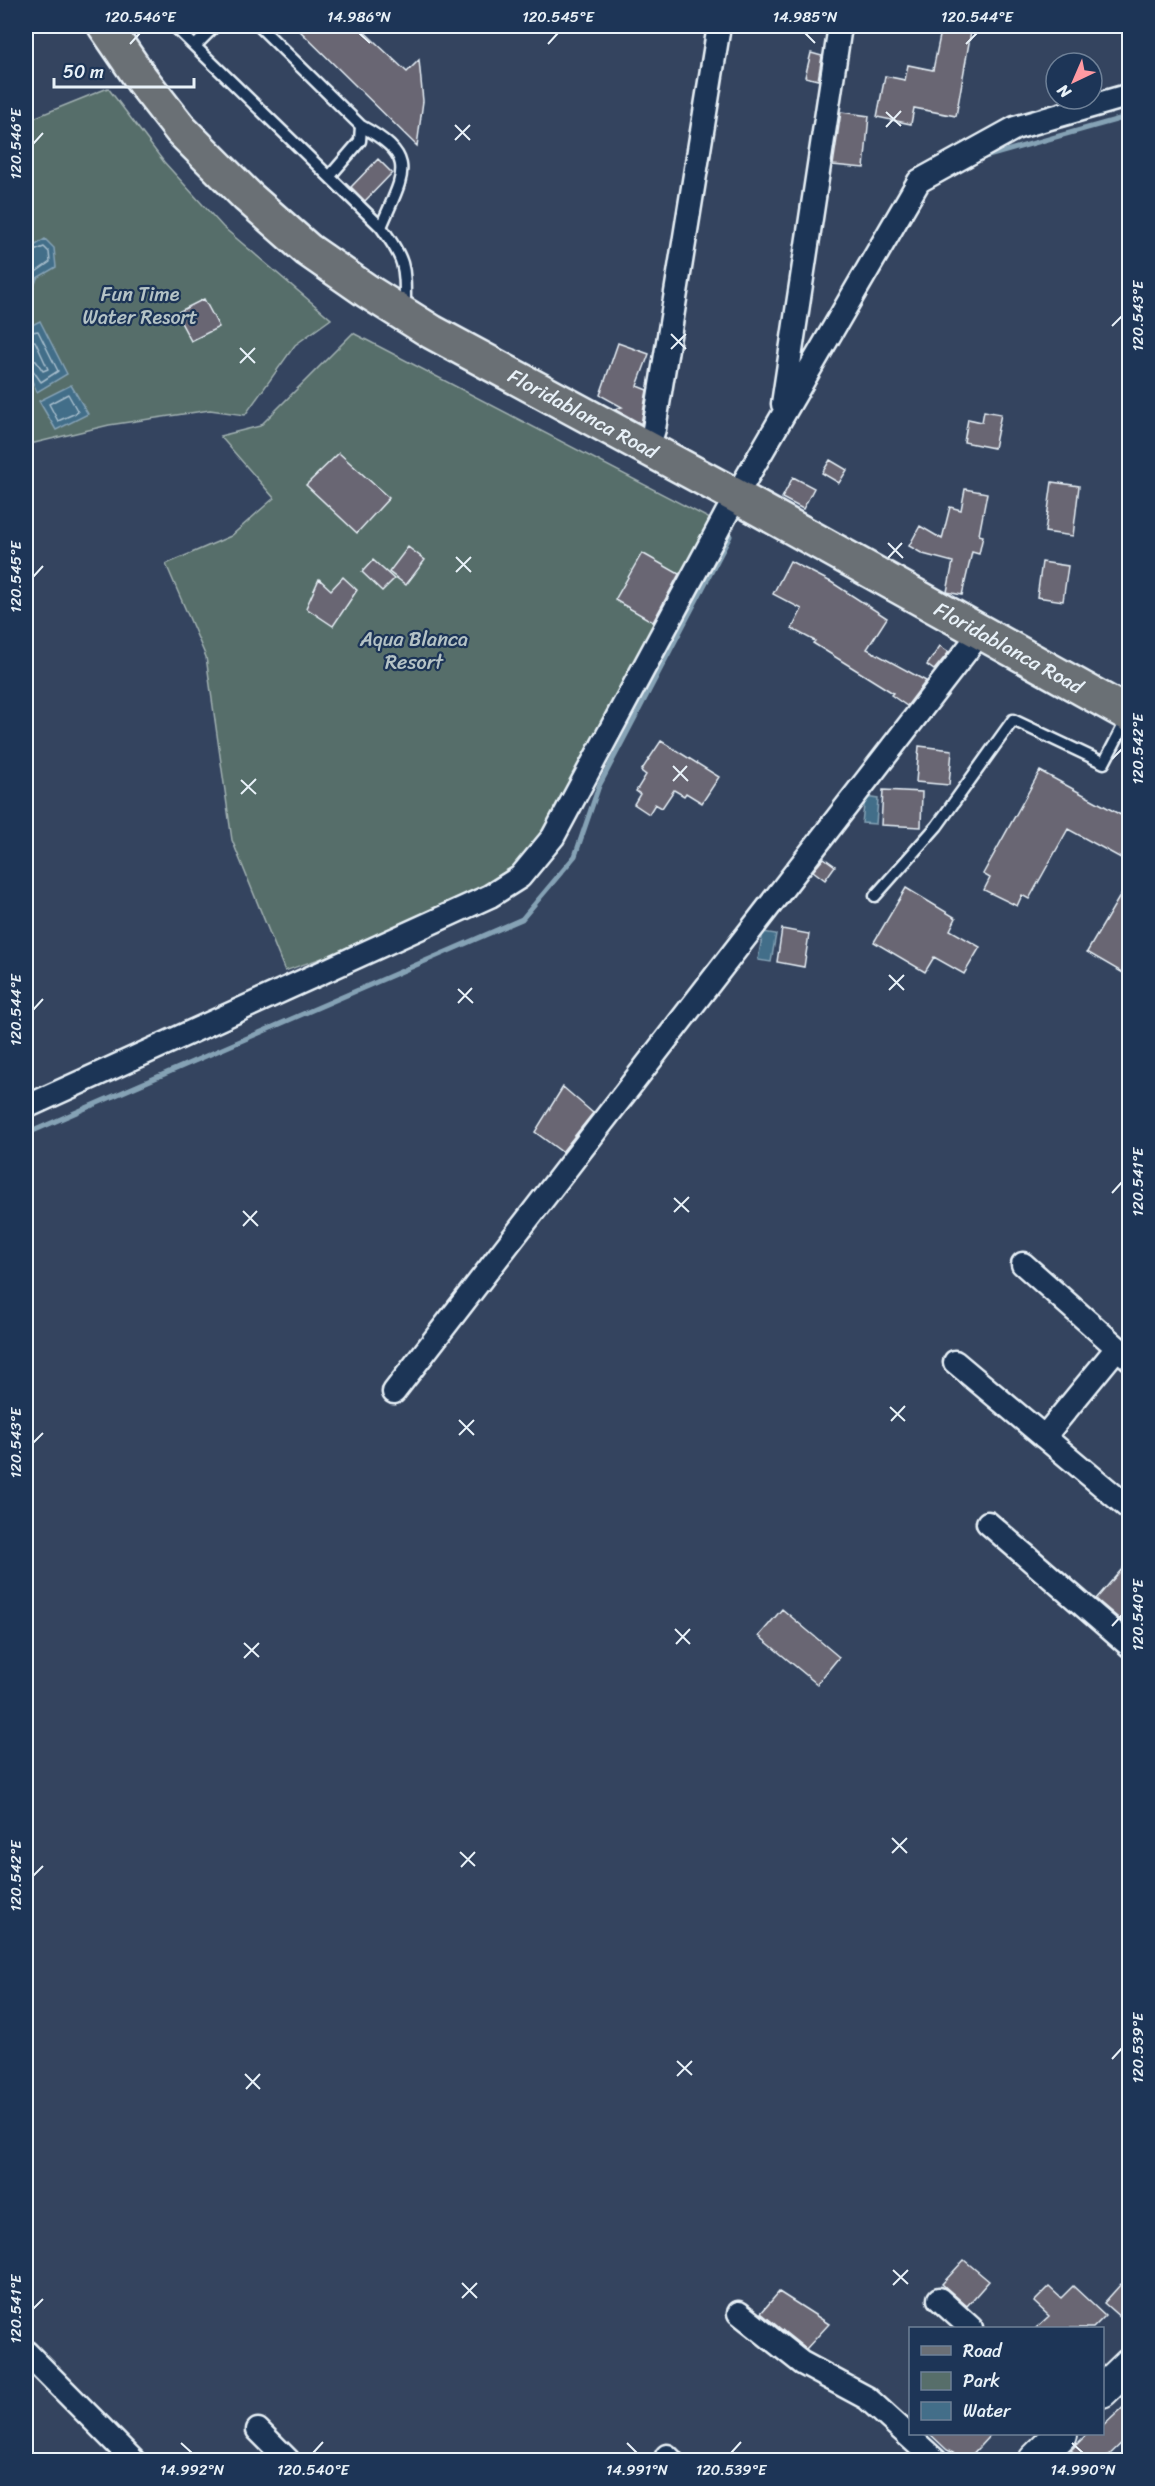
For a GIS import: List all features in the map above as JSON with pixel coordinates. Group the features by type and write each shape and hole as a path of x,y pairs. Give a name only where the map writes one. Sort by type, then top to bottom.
{"main road":[{"name":"Floridablanca Road","path":"105,26 142,80 181,130 248,198 308,250 405,314 1129,715"}],"street":[{"path":"648,448 654,429 719,26"},
{"path":"781,417 840,26"},
{"path":"26,1107 479,901 520,877 553,837 736,496 919,182 1015,128 1130,95"},
{"path":"394,1392 981,632"},
{"path":"1023,1264 1124,1354 1044,1437"},
{"path":"955,1362 1130,1509"},
{"path":"988,1523 1130,1647"},
{"path":"939,2299 970,2327"},
{"path":"740,2313 802,2363 867,2398 935,2460"},
{"path":"26,2352 133,2460"},
{"path":"258,2430 288,2460"},
{"path":"1035,2460 1059,2435"}],"lane":[{"path":"174,26 381,227 401,254 405,269 405,314"},
{"path":"195,45 215,26"},
{"path":"259,26 361,126 386,139 396,149 401,163 401,179 381,227"},
{"path":"330,176 360,141 361,126"},
{"path":"875,896 937,826 1013,720 1104,763 1129,715"}],"green space":[{"name":"Fun Time Water Resort","path":"108,88 164,162 223,227 331,319 295,345 245,415 210,410 109,425 26,445 26,121"},
{"name":"Aqua Blanca Resort","path":"353,333 716,522 550,822 523,859 494,882 438,914 285,971 232,840 206,657 166,564 231,536 274,498 220,436 260,426"}],"water":[{"path":"45,239 54,248 56,267 37,278 33,290 26,292 26,251"},
{"path":"40,321 67,374 37,392 26,367 26,328"},
{"path":"71,385 88,414 56,430 39,401"},
{"path":"865,797 878,799 876,824 862,823"},
{"path":"763,932 776,934 771,962 758,960"}],"building":[{"path":"295,26 358,26 407,72 419,60 423,101 417,146"},
{"path":"942,26 972,26 956,116 914,108 911,124 877,117 885,76 905,80 908,65 933,70"},
{"path":"811,53 822,56 818,80 805,77"},
{"path":"841,112 869,116 864,168 833,165"},
{"path":"378,159 392,173 365,201 351,187"},
{"path":"204,299 219,327 191,341 176,313"},
{"path":"618,343 649,354 637,386 647,390 641,424 615,409 622,407 600,395"},
{"path":"984,411 1001,414 994,448 964,442 968,419 982,422"},
{"path":"339,453 389,498 357,533 306,485"},
{"path":"830,460 847,470 839,483 822,473"},
{"path":"793,477 814,488 803,509 782,498"},
{"path":"1052,482 1079,486 1073,536 1045,532"},
{"path":"965,489 987,493 979,535 983,536 979,554 972,552 962,595 947,592 953,562 923,554 909,546 920,526 942,539 950,507 961,510"},
{"path":"408,547 425,560 406,585 389,572"},
{"path":"642,553 679,574 653,622 615,600"},
{"path":"373,560 394,579 382,591 362,572"},
{"path":"790,561 831,582 887,618 867,649 926,681 907,706 891,695 893,693 813,643 815,641 792,629 802,609 773,594"},
{"path":"1042,562 1068,566 1063,601 1037,597"},
{"path":"343,577 357,590 333,626 306,608 319,579 331,590"},
{"path":"940,646 949,652 934,670 927,665"},
{"path":"661,741 719,777 702,803 686,793 684,796 674,790 662,808 655,804 649,814 634,804 640,794 636,791 646,775 641,771"},
{"path":"919,746 952,750 949,785 916,782"},
{"path":"1040,771 1130,820 1130,863 1068,829 1029,899 1022,895 1017,906 984,890 990,878 983,874"},
{"path":"883,790 922,792 921,827 881,825"},
{"path":"824,858 835,866 825,880 813,871"},
{"path":"1130,879 1130,977 1087,952"},
{"path":"906,888 956,918 950,930 980,947 964,974 934,957 925,972 874,942"},
{"path":"782,929 809,934 804,967 777,962"},
{"path":"563,1087 593,1113 562,1152 535,1132"},
{"path":"1130,1560 1130,1628 1096,1599"},
{"path":"782,1609 839,1657 817,1684 759,1636"},
{"path":"964,2260 989,2281 967,2306 942,2284"},
{"path":"1121,2284 1130,2292 1130,2326 1104,2303"},
{"path":"1073,2286 1105,2316 1094,2327 1037,2327 1049,2316 1034,2302 1049,2287 1061,2298"},
{"path":"779,2292 829,2324 806,2349 761,2313"},
{"path":"1130,2401 1130,2435 1104,2460 1067,2460 1074,2453 1071,2450 1086,2435 1104,2435 1104,2425"},
{"path":"931,2435 990,2435 967,2460 947,2450"}],"waterway":[{"path":"981,158 1130,116"},
{"path":"26,1134 522,919 575,856 599,786 730,536"}]}
